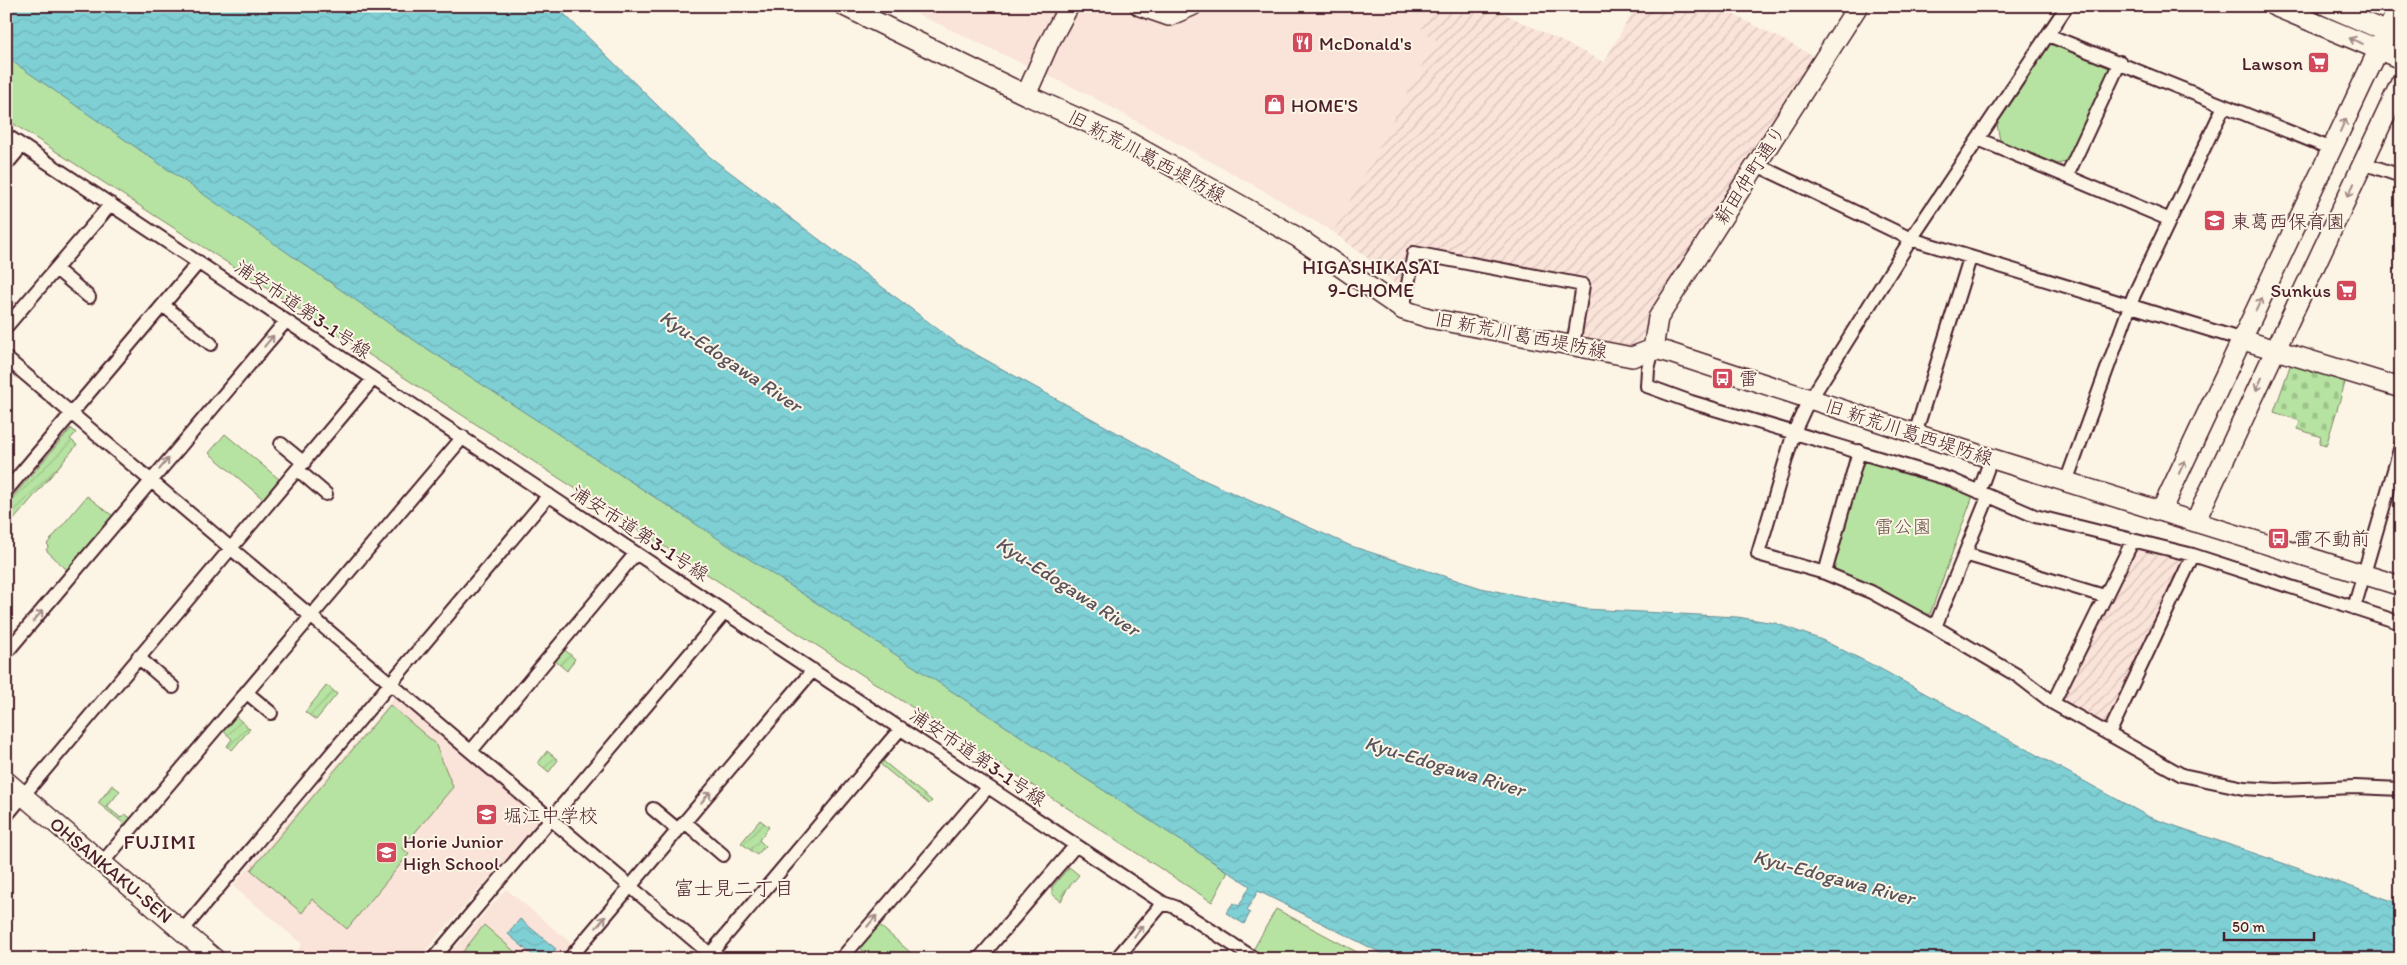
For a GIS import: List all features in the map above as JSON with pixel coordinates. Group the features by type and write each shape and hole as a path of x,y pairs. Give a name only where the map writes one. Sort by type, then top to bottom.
{"street":[{"name":"旧 新荒川葛西堤防線","path":"844,6 1026,95 1120,137 1296,237 1403,310 1429,318 1632,356 1653,349 1991,459 2401,586"},
{"path":"1026,95 1052,37 1069,6"},
{"path":"1140,6 1169,16 1192,6"},
{"name":"新田仲町通り","path":"1653,349 1658,318 1858,6"},
{"path":"2067,6 1911,239 1810,400 1794,432 1758,554 1825,573 1871,592 1936,627 2018,676 2053,703 2182,775 2211,782 2277,790 2355,787 2401,789"},
{"path":"2274,6 2401,59"},
{"path":"2326,6 2394,34"},
{"path":"2161,511 2243,340 2377,50 2394,34 2399,6"},
{"path":"2048,35 2120,62 2332,149"},
{"path":"2067,176 2120,62"},
{"path":"2195,522 2401,82"},
{"path":"2066,482 2129,305 2168,219 2224,106"},
{"name":"浦安市道第3-1号線","path":"6,135 463,436 988,787 1163,902 1175,907 1255,959"},
{"path":"1978,139 2168,219"},
{"path":"6,165 22,146"},
{"path":"2363,163 2401,176"},
{"path":"1757,165 1911,239 2401,388"},
{"path":"6,327 111,204"},
{"path":"1403,310 1414,253 1583,285 1573,346"},
{"path":"1915,434 1970,258"},
{"path":"6,491 199,262"},
{"path":"56,269 89,297"},
{"path":"163,305 210,344"},
{"path":"6,653 286,321"},
{"path":"1653,349 1648,368 1647,386 1691,402 1952,480 2035,516 2193,555 2401,623"},
{"path":"6,358 550,819 632,886 711,957 901,728"},
{"path":"6,816 374,379"},
{"path":"102,863 463,436"},
{"path":"282,444 326,494"},
{"path":"2354,608 2401,446"},
{"path":"1825,573 1859,451"},
{"path":"1936,627 1965,554 1983,495 1991,459"},
{"path":"182,931 549,495"},
{"path":"2053,703 2132,540"},
{"path":"471,751 636,553"},
{"path":"1965,554 2104,596"},
{"path":"2109,734 2193,555"},
{"path":"433,959 725,612"},
{"path":"138,657 173,687"},
{"path":"569,959 813,670"},
{"path":"246,692 271,714"},
{"name":"OHSANKAKU-SEN","path":"6,781 215,959"},
{"path":"841,959 988,787"},
{"path":"653,809 723,855"},
{"path":"980,959 1076,845"},
{"path":"1116,959 1163,902"}],"shaded area":[{"path":"900,6 1420,6 1431,12 1436,39 1333,232 1266,192 1087,94"},
{"path":"1420,6 1489,6 1604,62 1636,6 1717,6 1816,57 1653,313 1637,347 1578,336 1588,280 1409,246 1401,290 1366,257 1333,232 1436,39 1421,30 1431,12"},
{"path":"2142,547 2182,556 2184,563 2107,724 2102,727 2065,706 2062,700 2133,549"},
{"name":"Horie Junior High School","path":"396,695 542,818 418,959 308,959 298,950 302,944 233,886"},
{"path":"506,889 571,943 558,959 445,959"}],"green space":[{"path":"2052,42 2112,66 2072,160 2058,164 2000,141 1997,124"},
{"path":"6,54 1228,872 1212,902 6,119"},
{"path":"2297,364 2343,378 2345,383 2326,446 2319,444 2321,437 2298,429 2300,421 2274,412 2290,366"},
{"path":"71,428 76,433 70,439 77,445 6,529 6,505"},
{"path":"225,434 279,479 263,499 209,453"},
{"name":"雷公園","path":"1864,460 1974,493 1930,614 1923,615 1836,572 1833,567"},
{"path":"87,496 113,516 67,570 46,550 49,546 47,544"},
{"path":"564,649 575,659 567,671 554,660"},
{"path":"327,685 337,694 316,720 305,712"},
{"path":"390,705 435,743 453,787 402,848 409,854 347,929 312,899 302,913 251,870"},
{"path":"234,715 250,729 232,750 227,746 232,739 222,730"},
{"path":"547,751 558,760 549,772 538,763"},
{"path":"883,761 932,801 929,804 880,764"},
{"path":"112,785 120,791 107,807 121,818 125,814 132,819 127,826 98,803"},
{"path":"760,820 769,827 759,840 765,846 757,855 741,843"},
{"path":"1069,867 1079,875 1067,889 1061,901 1052,894 1052,887"},
{"path":"1276,909 1370,959 1272,959 1253,950"},
{"path":"878,924 911,953 906,959 872,959 859,947"},
{"path":"484,925 523,959 457,959"}],"water":[{"name":"Kyu-Edogawa River","path":"6,6 556,6 710,157 959,345 1197,477 1351,546 1481,588 1585,609 1737,617 1775,623 1822,640 1879,668 2149,817 2401,904 2401,959 1393,959 1258,891 1247,910 1250,913 1244,924 1226,913 1233,903 1239,906 1250,886 400,331 6,57"},
{"path":"520,919 556,949 547,959 537,959 508,934"}],"place":[{"name":"McDonald's","path":"1303,43"},
{"name":"Lawson","path":"2319,63"},
{"name":"HOME'S","path":"1275,105"},
{"name":"東葛西保育園","path":"2215,221"},
{"name":"Sunkus","path":"2347,290"},
{"name":"雷","path":"1723,378"},
{"name":"雷不動前","path":"2278,538"},
{"name":"堀江中学校","path":"487,815"},
{"name":"Horie Junior High School","path":"387,852"}],"district":[{"name":"HIGASHIKASAI 9-CHOME","path":"1371,278"},
{"name":"FUJIMI","path":"160,841"},
{"name":"富士見二丁目","path":"734,888"}]}
